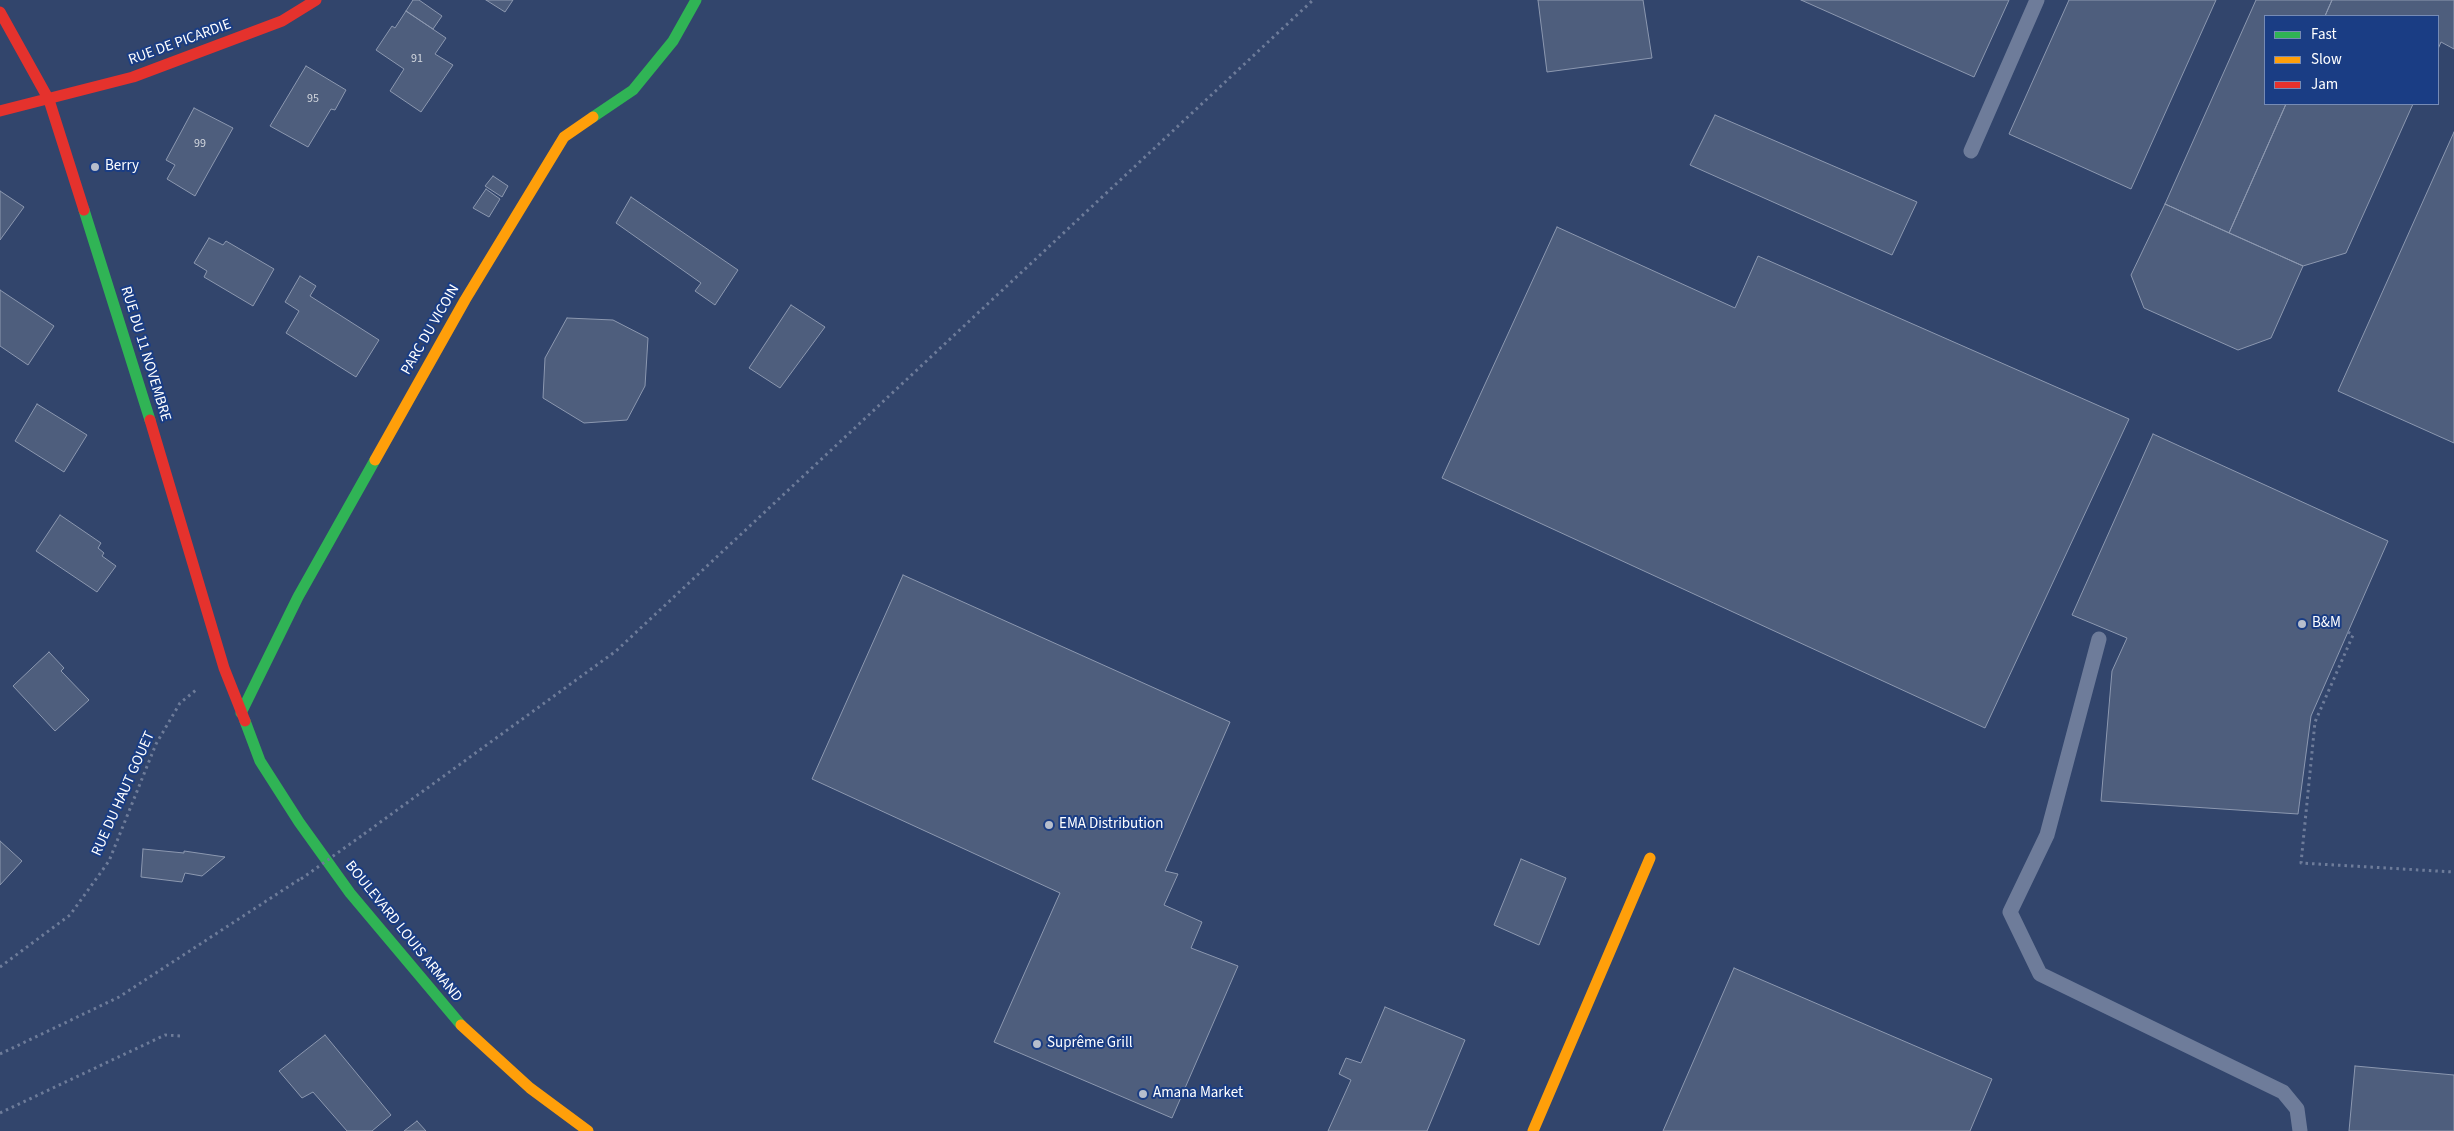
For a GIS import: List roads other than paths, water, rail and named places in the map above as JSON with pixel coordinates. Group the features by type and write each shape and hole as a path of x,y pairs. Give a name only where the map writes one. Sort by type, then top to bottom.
{"street":[{"name":"RUE DE PICARDIE","path":"0,111 50,100 133,77 282,21 316,0"},
{"name":"PARC DU VICOIN","path":"240,713 298,597 455,317 564,137 633,90 673,41 696,0"},
{"name":"RUE DU 11 NOVEMBRE","path":"0,12 50,100 170,483 224,668 240,713"},
{"name":"BOULEVARD LOUIS ARMAND","path":"240,713 260,761 299,822 350,893 452,1017 530,1088 588,1131"},
{"path":"1533,1131 1650,858"}],"lane":[{"path":"1971,151 2037,0"},
{"path":"2099,640 2047,835 2010,912 2040,974 2283,1092 2297,1109 2300,1131"}],"place":[{"name":"Berry","path":"95,167"},
{"name":"B&M","path":"2302,624"},
{"name":"EMA Distribution","path":"1049,825"},
{"name":"Suprême Grill","path":"1037,1044"},
{"name":"Amana Market","path":"1143,1094"}]}
